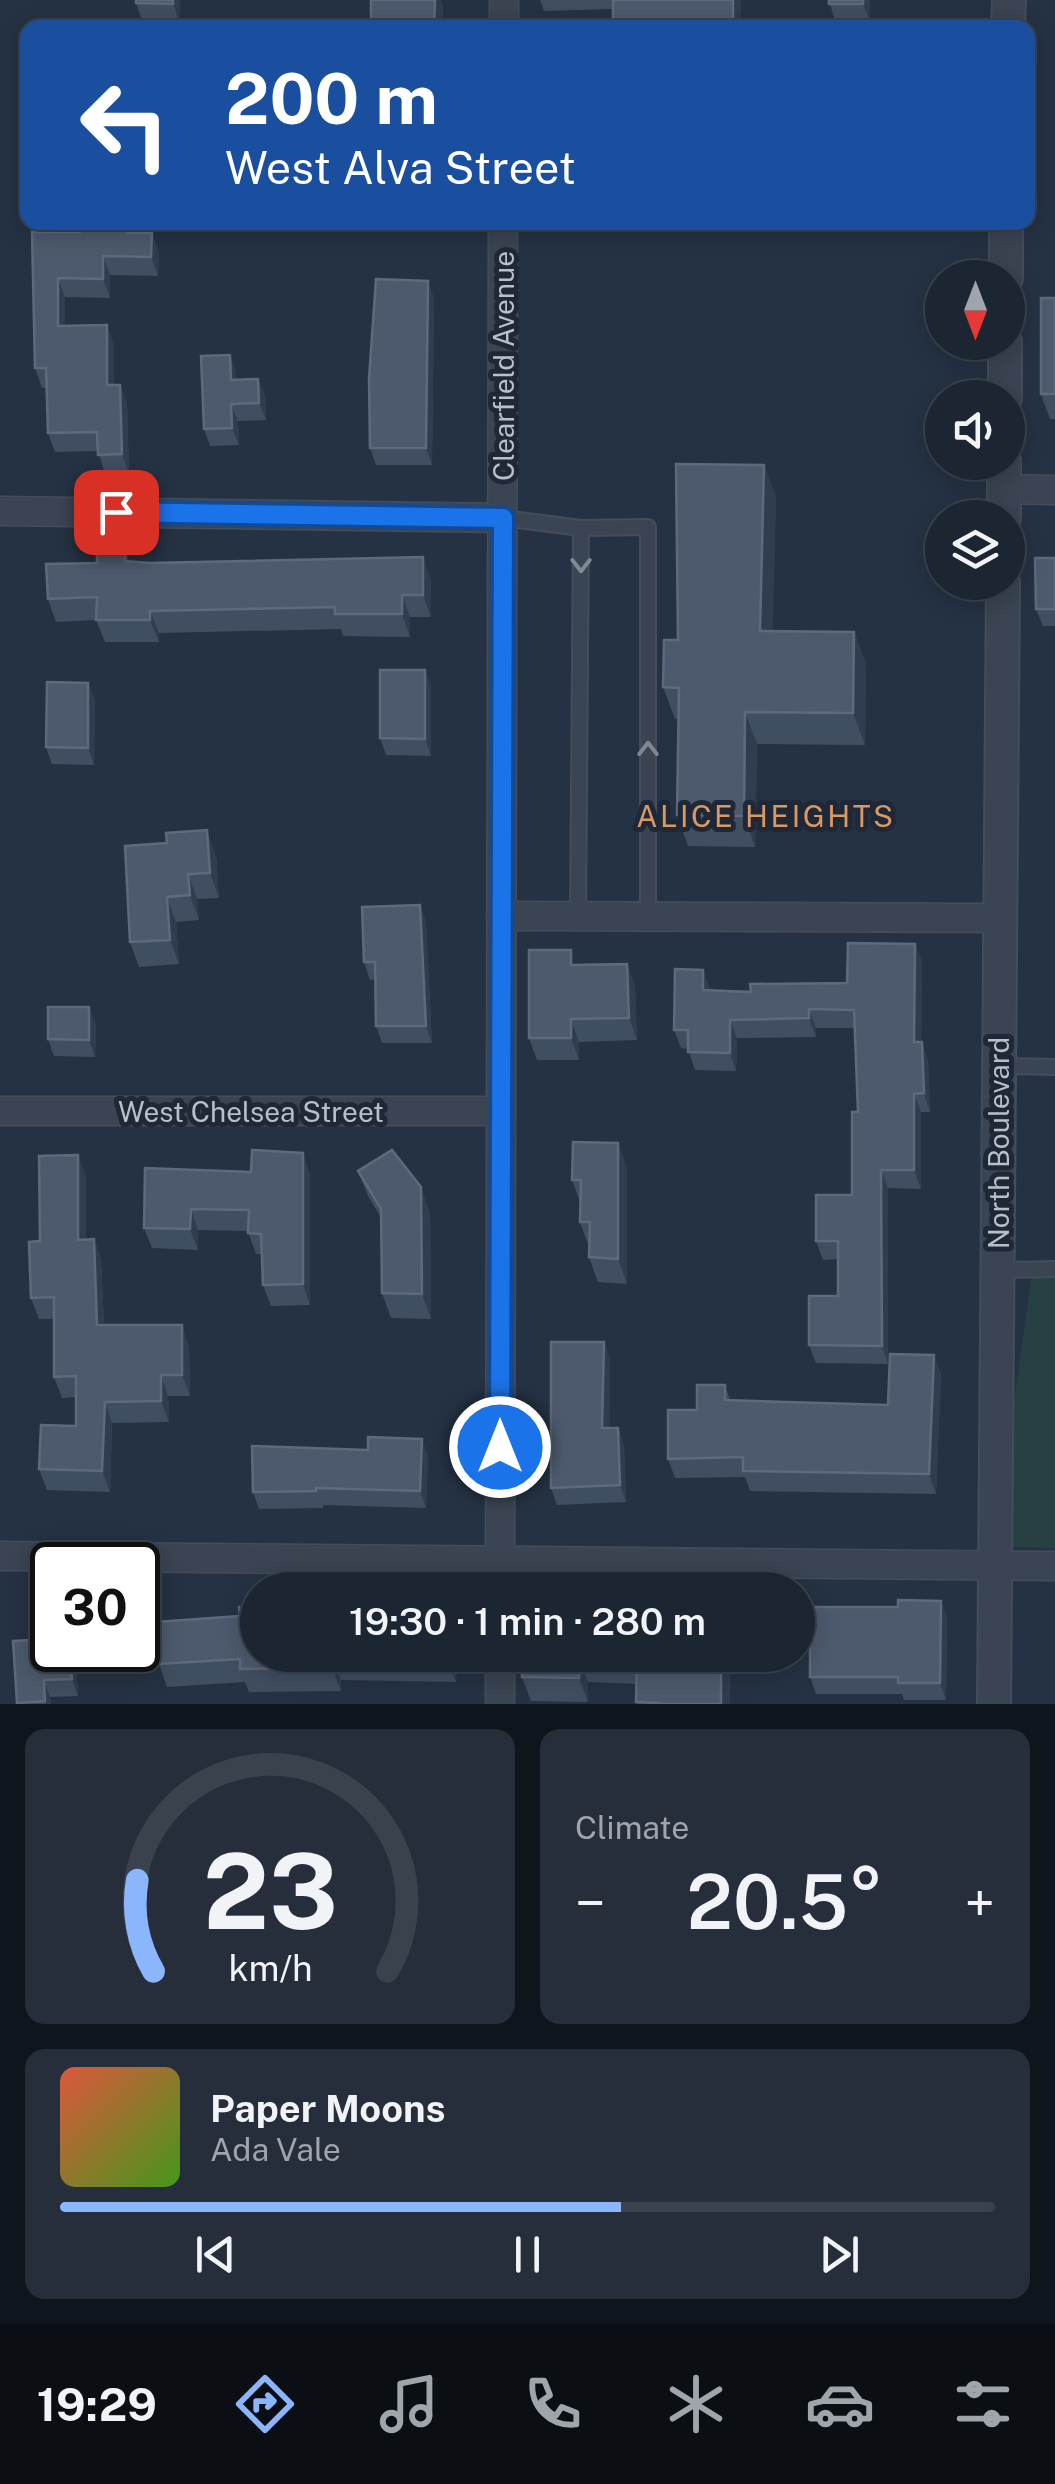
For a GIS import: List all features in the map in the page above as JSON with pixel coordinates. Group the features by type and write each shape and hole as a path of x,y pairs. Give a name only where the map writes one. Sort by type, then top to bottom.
{"street":[{"name":"Clearfield Avenue","path":"500,1572 504,230"},
{"path":"1006,230 1006,260"},
{"path":"1004,490 1055,490"},
{"path":"0,510 503,518"},
{"name":"North Boulevard","path":"994,1704 1003,600"},
{"path":"502,916 1000,918"},
{"name":"West Chelsea Street","path":"0,1111 501,1111"},
{"path":"0,1556 1055,1566"},
{"path":"500,1672 500,1704"}],"lane":[{"path":"503,518 582,528 648,528 648,917"},
{"path":"578,917 582,528"},
{"path":"998,1066 1055,1067"},
{"path":"997,1270 1055,1270"}],"green space":[{"path":"1055,1263 1055,1548 1010,1547 1011,1425 1033,1265"}],"building":[{"path":"173,0 173,4 136,3"},
{"path":"371,0 435,0 434,20 371,20"},
{"path":"613,0 733,0 733,20 613,20"},
{"path":"829,0 863,0 863,4 829,4"},
{"path":"32,232 152,233 151,257 103,256 103,279 58,278 58,326 107,325 107,385 120,385 122,454 98,455 97,432 48,433 46,368 35,368"},
{"path":"376,279 428,281 426,448 370,448 369,379"},
{"path":"1041,298 1055,298 1055,394 1041,394"},
{"path":"230,355 231,380 258,379 259,403 231,404 232,428 204,429 201,356"},
{"path":"676,464 764,465 760,631 854,632 853,713 745,712 744,816 677,815 679,688 663,687 664,640 678,640"},
{"path":"97,550 125,550 125,561 150,563 423,557 423,595 402,595 402,614 335,614 335,607 150,611 150,620 96,620 97,597 48,599 46,564 97,563"},
{"path":"1035,558 1055,558 1055,609 1036,609"},
{"path":"380,670 425,670 425,739 380,738"},
{"path":"47,682 88,683 88,748 46,747"},
{"path":"207,830 210,873 188,874 190,895 167,897 170,940 130,942 125,846 167,843 166,833"},
{"path":"420,905 426,1026 376,1026 375,962 364,962 362,907"},
{"path":"848,943 915,944 914,1042 922,1042 924,1093 914,1094 914,1170 881,1170 882,1346 809,1345 809,1296 838,1296 838,1241 816,1241 816,1195 852,1195 852,1112 858,1112 854,1010 809,1009 809,1018 730,1020 730,1053 688,1052 688,1030 674,1030 675,969 703,970 703,990 751,992 750,984 847,983"},
{"path":"529,950 571,950 571,965 627,964 629,1018 571,1019 571,1038 529,1038"},
{"path":"48,1007 89,1007 89,1040 48,1039"},
{"path":"573,1142 618,1143 618,1259 589,1257 590,1222 580,1222 581,1180 572,1180"},
{"path":"252,1150 303,1153 303,1284 263,1285 261,1234 248,1233 249,1210 191,1209 190,1229 144,1228 145,1168 251,1172"},
{"path":"392,1150 421,1187 422,1294 382,1293 381,1209 358,1171"},
{"path":"78,1155 78,1240 94,1239 97,1325 182,1325 182,1375 161,1375 161,1401 105,1402 102,1471 39,1469 41,1425 76,1426 76,1376 54,1377 54,1297 31,1298 29,1242 40,1241 39,1156"},
{"path":"551,1342 604,1342 602,1428 618,1428 620,1485 551,1488"},
{"path":"890,1354 934,1355 929,1474 743,1471 743,1457 668,1459 668,1410 697,1410 697,1385 725,1385 725,1400 888,1405"},
{"path":"368,1437 422,1439 420,1491 316,1488 253,1492 252,1446 368,1450"},
{"path":"898,1600 941,1601 940,1683 898,1683 898,1677 810,1677 810,1672 815,1672 815,1607 898,1607"},
{"path":"240,1616 240,1659 160,1664 160,1622"},
{"path":"30,1640 30,1672 72,1672 72,1679 44,1680 45,1701 17,1703 13,1641"},
{"path":"522,1672 579,1672 579,1678 522,1677"},
{"path":"637,1672 721,1672 721,1704 636,1702"}],"district":[{"name":"ALICE HEIGHTS","path":"766,816"}],"route":[{"path":"116,512 503,518 500,1447"}]}
